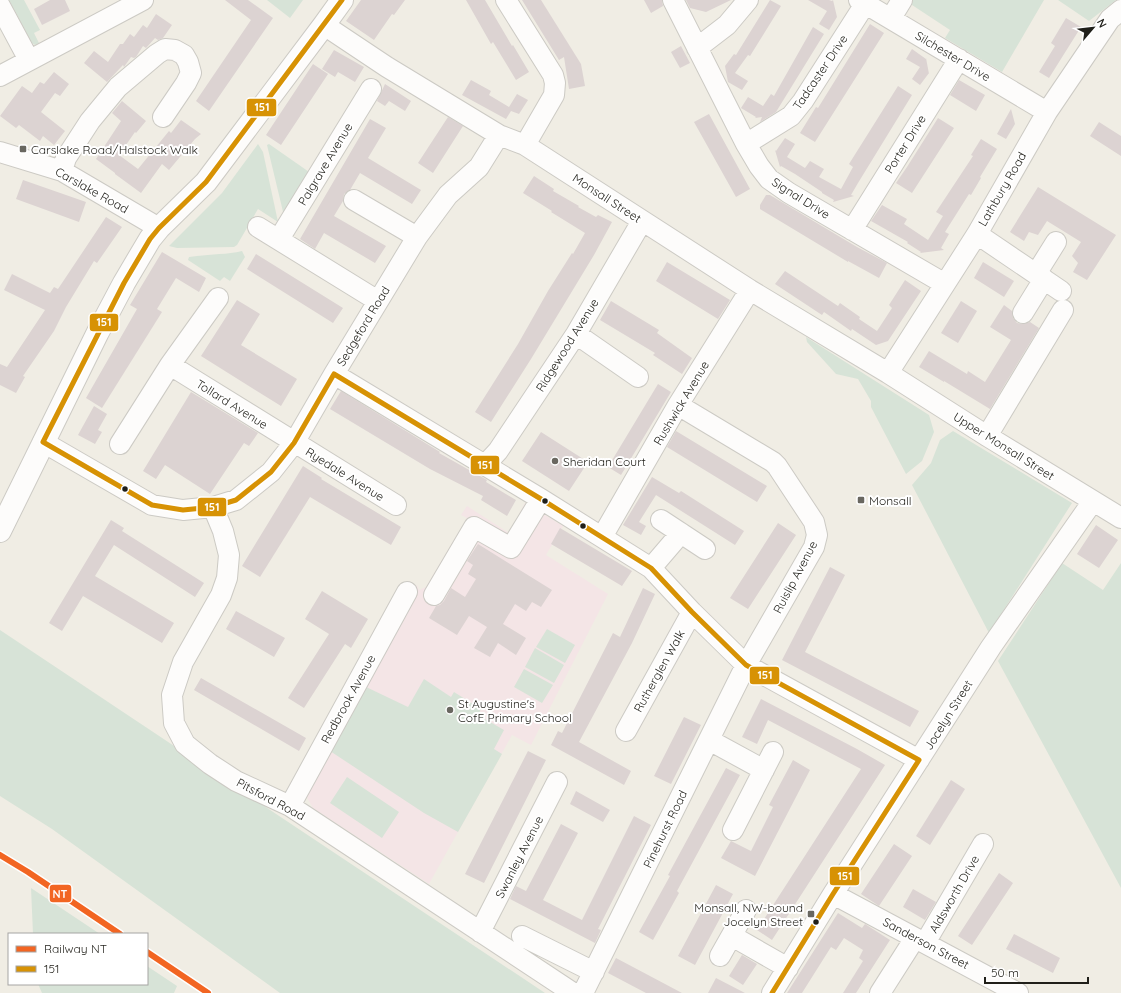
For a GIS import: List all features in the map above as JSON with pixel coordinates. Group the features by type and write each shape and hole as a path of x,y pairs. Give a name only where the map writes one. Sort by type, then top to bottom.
{"highway":[{"path":"0,531 124,283 150,239 159,228 206,182 342,0"}],"street":[{"path":"0,76 143,0"},
{"path":"506,0 553,75 555,83 554,95 525,145"},
{"name":"Signal Drive","path":"673,0 746,144 759,166 769,179 789,193 945,284"},
{"path":"697,48 727,25 748,0"},
{"path":"891,18 902,0"},
{"name":"Silchester Drive","path":"862,2 1047,112"},
{"name":"Tadcaster Drive","path":"746,144 791,116 803,101 862,2"},
{"path":"0,6 29,60"},
{"name":"Lathbury Road","path":"888,373 976,234 1047,112 1110,19 1121,10"},
{"name":"Monsall Street","path":"324,25 387,67 499,135 525,145 750,290 888,373"},
{"path":"62,171 66,158 90,121 118,87 157,54 165,49 175,50 184,55 191,73 163,117"},
{"name":"Porter Drive","path":"852,230 959,59"},
{"name":"Palgrave Avenue","path":"279,240 371,89"},
{"name":"Sedgeford Road","path":"44,442 152,504 183,510 213,507 236,500 271,472 294,443 417,237 448,195 479,167 499,135"},
{"name":"Carslake Road","path":"0,152 62,171 159,228"},
{"path":"354,200 417,237"},
{"name":"Ridgewood Avenue","path":"485,466 498,450 576,334 642,221"},
{"path":"258,227 378,301"},
{"path":"976,234 1040,277 1062,300 987,436"},
{"path":"1023,313 1056,242"},
{"name":"Rushwick Avenue","path":"602,537 678,406 750,290"},
{"path":"120,444 170,365 218,298"},
{"path":"576,334 638,377"},
{"name":"Tollard Avenue","path":"170,365 294,443"},
{"name":"Upper Monsall Street","path":"888,373 1093,502 1107,508 1121,518"},
{"path":"334,374 541,499 651,568 692,612 746,665 919,760"},
{"name":"Ruislip Avenue","path":"678,406 773,462 814,522 816,529 814,547 746,665"},
{"name":"Ryedale Avenue","path":"294,443 396,505"},
{"path":"434,595 474,527 511,548 541,499"},
{"name":"Jocelyn Street","path":"772,993 833,894 991,647 1093,502"},
{"name":"Pitsford Road","path":"213,507 223,531 229,555 227,578 221,595 183,662 172,695 174,724 185,744 210,764 236,781 290,806 573,993"},
{"path":"661,520 705,549"},
{"path":"651,568 681,533"},
{"name":"Redbrook Avenue","path":"290,806 407,592"},
{"name":"Rutherglen Walk","path":"626,731 692,612"},
{"name":"Pinehurst Road","path":"583,993 746,665"},
{"path":"709,740 764,770"},
{"path":"733,830 773,752"},
{"name":"Swanley Avenue","path":"480,932 557,782"},
{"name":"Aldsworth Drive","path":"880,993 920,940 983,844"},
{"name":"Sanderson Street","path":"833,894 1018,993"},
{"path":"720,956 746,910"},
{"path":"522,936 594,972"},
{"path":"732,936 788,968"}],"shaded area":[{"path":"9,0 24,0 40,30 34,33 39,43 35,45 32,43"},
{"path":"267,0 303,0 290,18"},
{"path":"911,0 1044,0 1002,72 945,38 950,30 909,3"},
{"path":"1058,0 1116,0 1089,21"},
{"path":"258,144 263,152 278,222 258,209 237,245 234,247 177,248 169,246 222,193"},
{"path":"269,144 312,174 285,220 267,145"},
{"path":"242,251 245,257 230,281 224,277 220,281 188,260 189,257"},
{"path":"806,337 929,415 934,432 922,461 906,474 871,407 871,401 858,379 836,374 807,342"},
{"path":"953,431 1072,503 989,633 912,485 931,463 940,440"},
{"name":"St Augustine's CofE Primary School","path":"525,503 563,526 546,555 608,594 531,745 512,735 429,884 313,808 306,796 417,585 419,590 426,587 467,518 461,515 467,506 509,533"},
{"path":"1062,563 1103,590 1121,563 1121,888 998,661"},
{"path":"547,629 575,645 565,663 536,647"},
{"path":"0,630 545,993 280,993 52,829 0,796"},
{"path":"535,648 564,665 554,683 525,667"},
{"path":"524,669 553,685 542,703 514,687"},
{"path":"424,679 451,697 454,692 481,709 478,715 504,730 494,749 502,754 458,832 424,813 330,751 364,686 408,707"},
{"path":"347,777 399,812 382,838 330,803"},
{"path":"31,888 98,933 33,933"},
{"path":"148,967 177,986 174,993 42,993 38,985 148,985"}],"building":[{"path":"50,0 65,0 70,11 42,25 34,9"},
{"path":"225,0 248,0 273,18 209,111 196,101 251,20"},
{"path":"361,0 405,0 394,15 392,14 374,40 346,21"},
{"path":"466,0 485,0 529,72 516,80 493,42 491,44"},
{"path":"522,0 541,0 581,64 585,86 569,89 564,57 559,60"},
{"path":"644,0 662,0 663,6 651,13"},
{"path":"686,0 731,0 706,12 690,8"},
{"path":"770,0 781,6 750,56 748,55 735,73 748,81 742,90 728,82 725,66 734,54 736,55"},
{"path":"808,0 833,0 837,17 829,30 819,24 827,11"},
{"path":"156,14 172,25 163,38 158,40 155,38 146,48 143,46 136,57 131,57 124,67 123,65 107,82 84,63 94,51 108,62 120,44 123,44 130,34 134,37 143,25 147,28"},
{"path":"1066,18 1081,27 1049,78 1039,72 1055,46 1051,43"},
{"path":"870,24 884,33 815,142 800,133 816,107 818,108"},
{"path":"813,27 824,34 776,112 760,122 762,117 755,118 756,117 741,108 748,97 763,106 771,94 774,96"},
{"path":"681,46 690,63 680,68 671,52"},
{"path":"912,49 926,58 929,73 920,85 912,79 920,67 906,59"},
{"path":"334,50 364,67 355,82 338,72 335,77 322,69"},
{"path":"313,64 328,74 281,145 266,135"},
{"path":"54,72 69,84 60,96 55,93 41,112 65,131 54,145 43,136 40,141 19,125 16,128 0,116 22,86 32,93 40,82 44,84"},
{"path":"471,80 491,91 489,95 509,107 517,94 528,100 519,114 511,111 506,119 462,95"},
{"path":"959,80 985,95 976,111 950,95"},
{"path":"385,84 411,101 405,111 389,101 385,106 377,101"},
{"path":"898,86 912,95 851,195 854,196 833,202 834,200 795,174 781,166 780,167 775,150 776,151 785,138 795,144 787,157 805,168 810,161 824,169 819,177 841,189 853,167 849,164"},
{"path":"122,101 146,121 136,133 135,132 119,155 138,169 169,131 171,133 181,120 201,134 169,170 162,164 141,193 96,159 121,121 112,113"},
{"path":"1011,109 1015,124 1006,139 997,134"},
{"path":"709,114 750,189 736,197 694,122"},
{"path":"448,117 463,126 433,173 418,163"},
{"path":"938,118 954,128 912,193 896,183"},
{"path":"370,119 386,128 368,158 421,190 412,204 360,173 350,190 344,194 343,201 334,216 386,246 375,263 324,233 315,249 300,239"},
{"path":"1099,122 1121,136 1121,156 1090,136"},
{"path":"981,139 997,149 971,195 969,194 945,232 949,234 941,248 944,250 920,253 921,252 907,243 908,242 871,221 882,205 907,219 904,224 928,240 943,216 936,212 973,156 971,155"},
{"path":"534,176 554,189 553,191 579,206 578,207 596,217 598,215 612,222 594,255 491,422 475,412 585,233 523,193"},
{"path":"23,180 86,202 79,222 16,199"},
{"path":"1038,187 1116,235 1087,280 1073,272 1078,263 1072,256 1081,242 1047,221 1038,235 1029,232 1024,241 1010,232"},
{"path":"766,195 770,195 857,247 887,263 879,278 848,262 760,209 760,205"},
{"path":"106,217 122,227 97,263 94,261 66,307 54,331 23,376 25,377 16,393 0,385 0,364 7,367 45,310 4,290 12,274 50,293 54,287 58,289"},
{"path":"162,252 206,278 199,292 176,278 157,309 162,312 102,408 86,398 137,309 130,305"},
{"path":"256,254 343,308 333,323 247,269"},
{"path":"667,262 730,300 718,319 656,281"},
{"path":"983,262 1014,281 1004,297 974,278"},
{"path":"785,271 838,306 840,303 860,317 859,319 877,331 892,308 889,305 905,280 921,291 888,341 876,345 852,329 851,331 824,312 822,315 775,284"},
{"path":"237,300 260,314 241,345 297,379 281,406 201,356"},
{"path":"611,301 659,330 657,333 692,358 682,374 653,355 655,353 600,320"},
{"path":"961,301 977,311 958,343 941,333"},
{"path":"1004,305 1012,311 1013,318 1017,323 1023,324 1030,322 1039,328 990,409 919,367 929,351 967,374 968,371 985,382 1011,340 990,327"},
{"path":"658,384 671,392 621,475 608,467"},
{"path":"341,391 440,452 439,453 487,480 486,482 516,500 507,516 481,500 483,496 430,469 330,409"},
{"path":"191,392 258,433 249,446 244,443 210,494 165,465 156,479 143,471"},
{"path":"94,406 107,414 98,430 102,432 95,444 78,435"},
{"path":"676,431 767,486 757,502 667,447"},
{"name":"Sheridan Court","path":"541,432 588,462 569,491 522,461"},
{"path":"303,466 322,478 321,479 401,527 391,545 310,497 260,577 242,566"},
{"path":"652,477 679,493 681,491 744,531 735,545 656,495 639,522 646,526 641,535 623,525"},
{"path":"111,520 124,528 122,531 204,583 195,597 114,545 95,576 174,623 162,643 83,596 62,631 49,623"},
{"path":"778,523 796,535 748,609 730,598"},
{"path":"1096,525 1118,540 1099,568 1077,554"},
{"path":"560,528 632,571 622,586 551,544"},
{"path":"478,544 552,590 541,607 532,602 526,611 515,604 503,624 526,638 516,655 498,643 490,657 474,648 487,627 469,616 457,635 429,618 436,606 440,605 444,601 451,588 465,597 476,579 468,574 473,565 467,561"},
{"path":"830,567 845,575 805,652 919,711 910,727 782,660"},
{"path":"643,588 655,594 632,643 579,742 631,771 624,785 551,745 558,731 562,733 613,633 620,637"},
{"path":"322,591 368,619 351,648 345,644 304,708 288,698 329,634 305,619"},
{"path":"236,611 285,638 274,657 226,629"},
{"path":"201,678 306,738 299,751 194,690"},
{"path":"761,699 885,765 772,940 757,930 861,769 768,720 757,744 742,737"},
{"path":"684,717 701,725 671,784 654,776"},
{"path":"528,751 546,760 484,883 465,874"},
{"path":"793,760 810,770 755,876 721,858 731,841 751,851 773,807 769,805"},
{"path":"726,768 740,775 677,891 679,893 653,940 639,932"},
{"path":"951,780 965,789 930,845 916,836"},
{"path":"576,791 610,810 603,822 570,804"},
{"path":"634,816 651,825 598,929 601,930 595,943 510,899 516,886 526,891 561,824 578,833 543,900 582,920"},
{"path":"894,844 912,856 879,906 861,894"},
{"path":"999,873 1013,883 972,945 958,936"},
{"path":"716,885 733,894 695,965 678,956"},
{"path":"913,889 936,902 925,920 903,907"},
{"path":"838,913 862,928 865,924 890,940 856,993 843,993 863,961 859,958 863,950 844,938 836,950 831,947 802,993 787,993"},
{"path":"1014,934 1060,958 1053,973 1006,949"},
{"path":"742,955 757,964 743,985 729,976"},
{"path":"616,958 682,993 646,993 608,973"},
{"path":"716,978 745,993 708,993"}],"rail line":[{"name":"NT","path":"0,855 119,933"},
{"name":"NT","path":"148,953 208,993"}],"transit line":[{"name":"151","path":"43,442 124,283 150,239 159,228 206,182 342,0"},
{"name":"151","path":"334,374 541,499 651,568 692,612 746,665 919,760"},
{"name":"151","path":"43,442 152,505 183,510 213,507 236,500 271,472 294,443 334,374"},
{"name":"151","path":"772,993 833,894 919,760"}],"place":[{"name":"Carslake Road/Halstock Walk","path":"23,149"},
{"name":"Sheridan Court","path":"555,461"},
{"name":"Monsall","path":"861,500"},
{"name":"St Augustine's CofE Primary School","path":"450,710"},
{"name":"Monsall, NW-bound Jocelyn Street","path":"811,914"}]}
